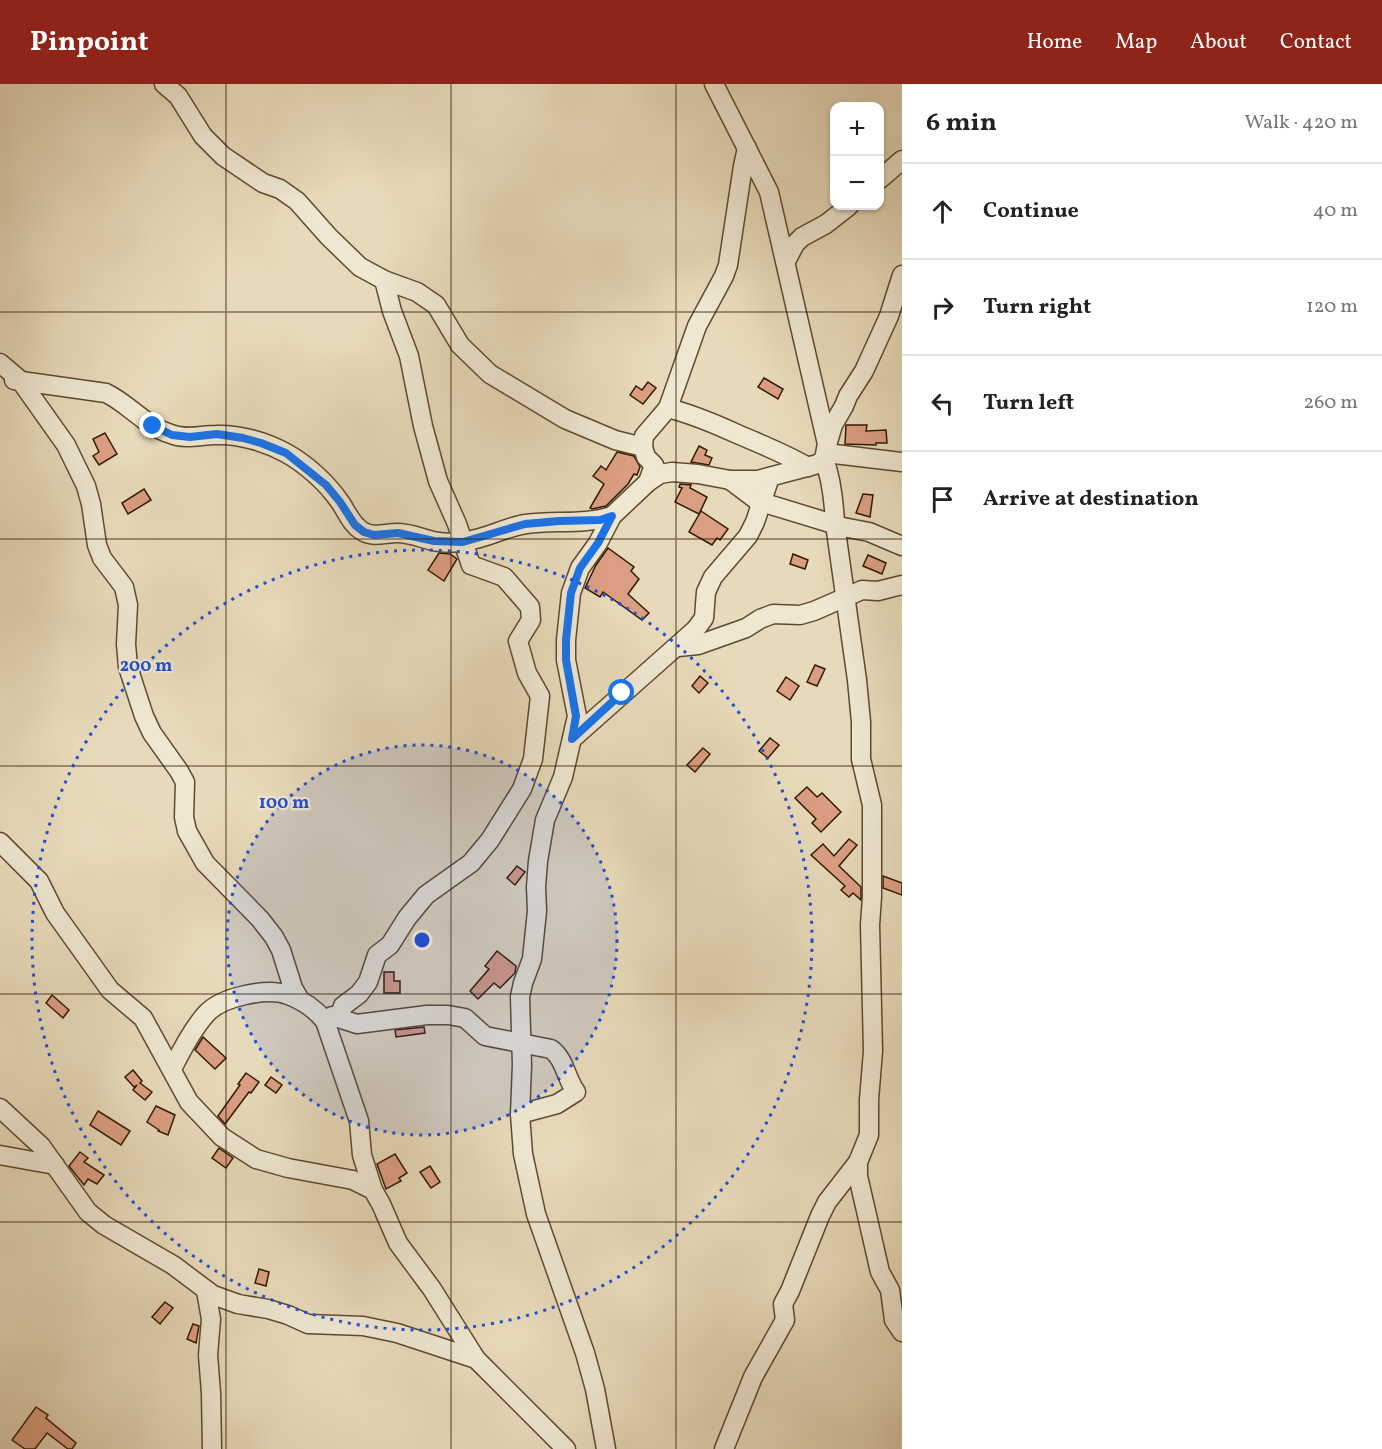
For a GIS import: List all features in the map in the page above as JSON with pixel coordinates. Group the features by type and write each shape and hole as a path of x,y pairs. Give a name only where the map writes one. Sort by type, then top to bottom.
{"street":[{"path":"164,84 178,96 203,136 223,156 263,183 280,189 297,201 345,254 360,267 384,280 417,292 436,305 460,345 490,374 565,419 615,440 643,447"},
{"path":"714,84 769,192 781,238 821,456 828,470 834,502 861,722 861,759 872,805 870,925 873,1051 869,1135 858,1162 835,1190 819,1216 783,1304 785,1320 753,1377 724,1449"},
{"path":"648,482 654,465 645,457 644,436 668,408 697,326 728,265 747,148"},
{"path":"884,175 902,160"},
{"path":"786,261 795,244 802,237 826,224 844,210"},
{"path":"781,238 802,237"},
{"path":"606,1449 595,1389 585,1353 536,1214 523,1154 520,1114 522,1043 520,997 532,959 541,838 545,820 563,777 576,716 566,660 571,593 580,568 598,543 612,516 648,482 660,474 672,472 730,480 758,480 821,456 833,425 864,371 889,316 902,274"},
{"path":"332,1019 343,1006 359,994 368,981 377,955 390,945 407,918 426,895 471,863 490,840 522,789 532,759 540,696 527,673 518,641 531,620 531,607 504,577 471,565 438,481 423,426 409,356 384,280"},
{"path":"0,363 20,381 66,445 87,486 97,545 102,558 124,587 128,605 126,644 128,667 144,717 185,782 186,831 205,862 260,919 274,937 281,950 293,988 300,1000"},
{"path":"0,377 106,393 118,399 135,415 172,435 190,437 217,434 243,438 286,453 326,485 355,525 364,532 374,535 398,533 434,541 463,542 525,524 600,520 612,516"},
{"path":"668,408 758,442 821,456 902,462"},
{"path":"572,739 678,646 704,618 706,592 713,577 748,536 770,477"},
{"path":"730,480 758,501 869,532 902,546"},
{"path":"678,646 698,645 746,628 773,614 800,615 862,590 878,591 902,585"},
{"path":"0,842 39,881 54,913 110,990 143,1017 172,1069 180,1089 222,1137 256,1159 288,1168 353,1180 373,1190"},
{"path":"172,1069 183,1047 206,1014 226,999 286,993 332,1019 357,1024 427,1015 448,1015 465,1018 485,1036 541,1046 557,1054 570,1085 576,1092 556,1104 520,1114"},
{"path":"332,1019 359,1120 362,1155 373,1190 398,1243 432,1289 476,1359 566,1449"},
{"path":"0,1108 41,1146 88,1212 104,1225 173,1265 206,1291 238,1304 278,1312 308,1324 363,1326 397,1333 476,1359"},
{"path":"0,1155 55,1165"},
{"path":"858,1162 858,1176 880,1272 890,1290 894,1320 902,1332"},
{"path":"206,1291 211,1318 208,1356 212,1449"}],"building":[{"path":"764,378 783,389 778,399 758,387"},
{"path":"648,382 656,388 643,404 630,395 636,386 642,390"},
{"path":"846,425 867,425 866,431 886,430 887,443 845,444"},
{"path":"105,433 117,454 99,465 93,456 99,452 93,439"},
{"path":"699,446 707,450 705,455 712,458 709,465 691,462"},
{"path":"617,452 634,456 640,467 637,475 634,474 628,484 606,506 592,509 590,508 604,484 593,476 601,466 606,470"},
{"path":"680,484 691,485 690,488 707,497 699,514 675,502 682,488 679,487"},
{"path":"144,489 151,500 128,514 122,503"},
{"path":"863,494 873,495 870,517 856,513"},
{"path":"701,511 728,529 720,540 717,538 712,545 689,532"},
{"path":"608,548 634,567 631,571 639,579 628,594 649,613 642,620 603,592 600,597 585,588 596,565"},
{"path":"439,553 450,554 457,559 444,581 428,570"},
{"path":"793,554 808,560 805,569 790,564"},
{"path":"868,555 886,563 882,574 863,566"},
{"path":"815,665 825,669 817,686 807,682"},
{"path":"700,676 708,683 699,693 692,686"},
{"path":"786,677 799,686 790,700 777,691"},
{"path":"770,738 779,745 768,758 759,751"},
{"path":"703,748 710,754 695,772 687,765"},
{"path":"807,787 817,797 822,793 841,812 821,832 812,823 816,819 795,798"},
{"path":"849,839 857,845 839,866 861,887 861,900 853,893 849,897 841,890 845,886 811,855 823,844 834,856"},
{"path":"517,866 525,872 515,885 507,878"},
{"path":"883,876 902,883 902,895 883,888"},
{"path":"497,951 516,966 515,973 500,988 494,983 478,999 470,991 489,969 485,966"},
{"path":"384,972 394,972 394,981 400,981 400,993 384,993"},
{"path":"52,995 69,1010 63,1018 46,1003"},
{"path":"424,1027 425,1033 396,1037 395,1030"},
{"path":"203,1037 226,1058 215,1069 195,1050"},
{"path":"133,1070 142,1081 140,1083 152,1092 145,1100 133,1090 137,1085 134,1087 125,1077"},
{"path":"246,1073 259,1082 225,1124 218,1116"},
{"path":"271,1077 282,1085 276,1093 265,1085"},
{"path":"156,1106 175,1115 168,1135 158,1131 147,1122"},
{"path":"98,1111 130,1131 121,1145 90,1125"},
{"path":"219,1148 233,1158 226,1168 212,1158"},
{"path":"80,1152 88,1158 84,1162 104,1175 97,1184 88,1179 84,1185 69,1166"},
{"path":"395,1154 407,1173 399,1178 401,1181 386,1189 377,1164"},
{"path":"430,1166 440,1182 431,1188 420,1172"},
{"path":"259,1269 269,1272 266,1286 255,1283"},
{"path":"165,1302 173,1308 160,1324 152,1317"},
{"path":"193,1324 199,1326 196,1343 187,1339"},
{"path":"36,1407 48,1415 46,1418 76,1443 72,1449 68,1449 47,1433 35,1449 25,1449 12,1440"}],"route":[{"path":"153,426 172,435 190,437 217,434 243,438 286,453 326,485 355,525 364,532 374,535 398,533 434,541 463,542 525,524 600,520 612,516 598,543 580,568 571,593 566,660 576,716 572,739 622,693"}]}
